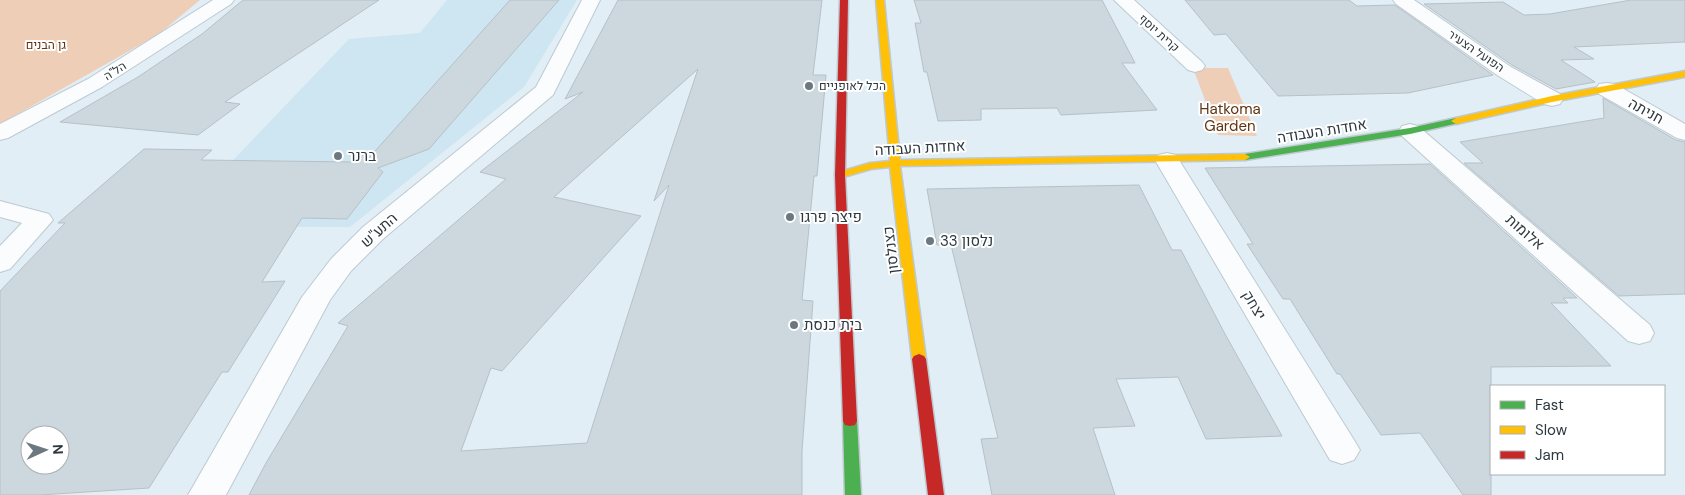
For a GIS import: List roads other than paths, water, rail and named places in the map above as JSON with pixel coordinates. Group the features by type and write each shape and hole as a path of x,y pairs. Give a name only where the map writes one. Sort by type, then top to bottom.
{"street":[{"name":"הל\"ה","path":"0,133 95,83 225,0"},
{"name":"התע\"ש","path":"207,495 317,297 336,271 373,233 545,90 591,0"},
{"path":"844,0 840,175 854,495"},
{"name":"כצנלסון","path":"880,0 895,163 936,495"},
{"name":"קרית יוסף","path":"1123,0 1196,66"},
{"name":"הפועל הצעיר","path":"1402,0 1504,71 1552,100"},
{"name":"אחדות העבודה","path":"840,175 870,166 895,163 996,160 1167,160 1254,157 1410,131 1552,100 1685,74"},
{"name":"חניתה","path":"1607,89 1685,133"},
{"path":"891,114 905,135"},
{"name":"אלומות","path":"1410,131 1639,333"},
{"path":"940,152 996,160"},
{"name":"יצחק","path":"1167,160 1342,450"},
{"path":"0,209 40,220 0,263"}],"place":[{"name":"הכל לאופניים","path":"809,86"},
{"name":"ברנר","path":"338,156"},
{"name":"פיצה פרגו","path":"790,217"},
{"name":"נלסון 33","path":"930,241"},
{"name":"בית כנסת","path":"794,325"}],"park label":[{"name":"גן הבנים","path":"46,45"},
{"name":"Hatkoma Garden","path":"1230,118"}]}
